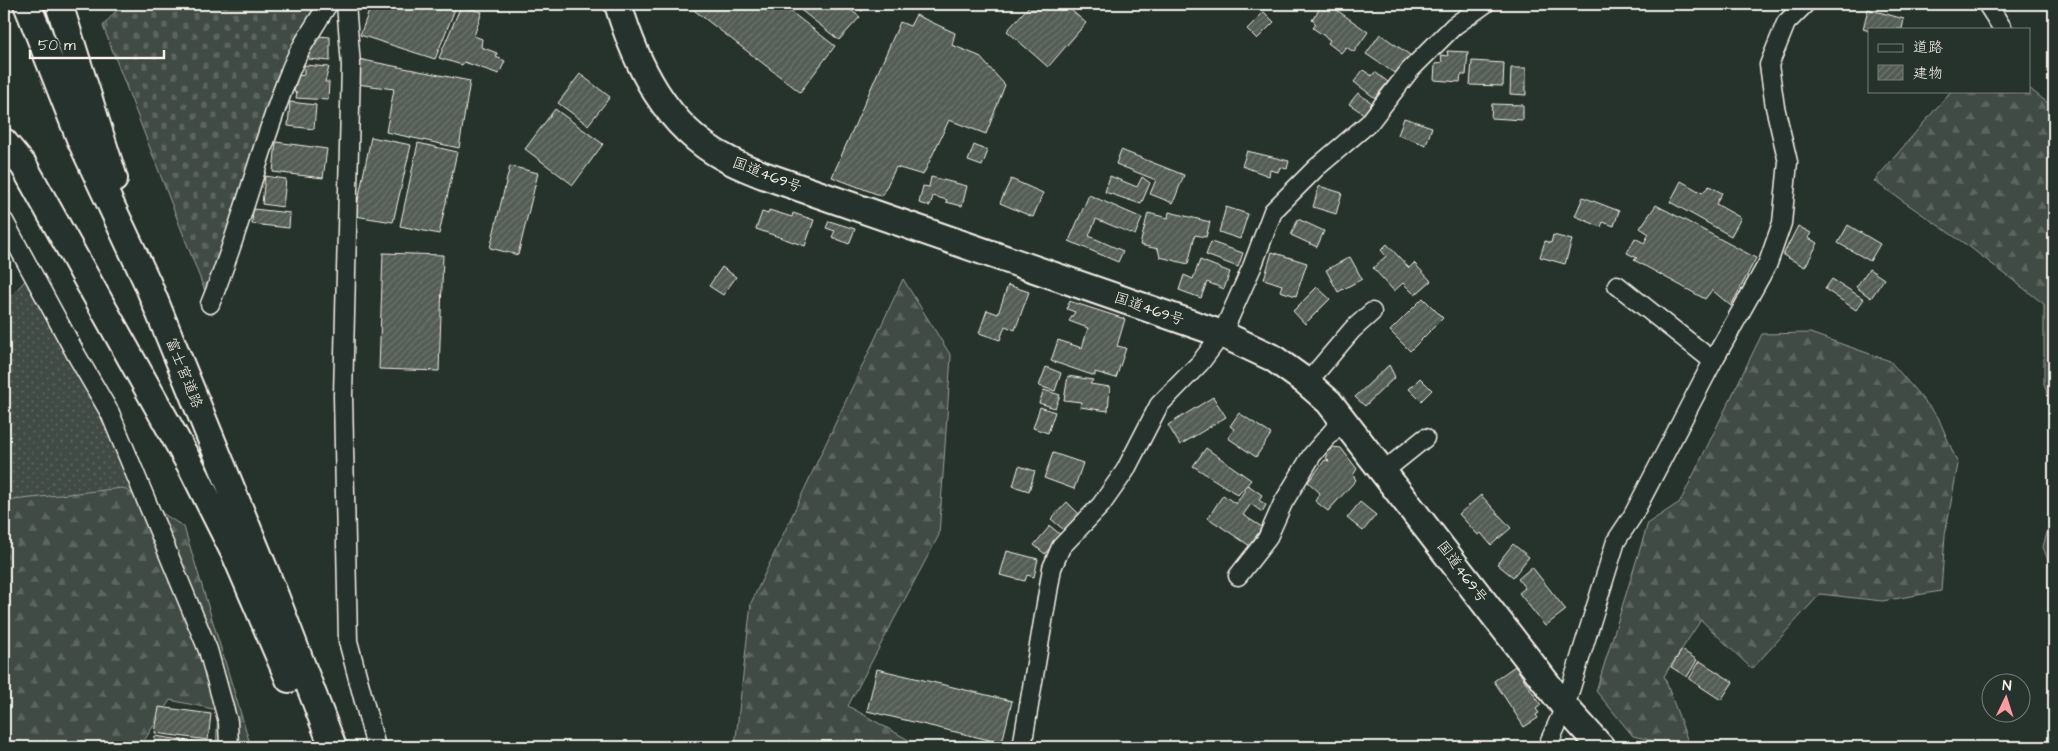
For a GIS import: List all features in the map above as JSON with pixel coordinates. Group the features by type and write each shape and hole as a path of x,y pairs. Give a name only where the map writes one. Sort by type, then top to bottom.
{"highway":[{"name":"富士宮道路","path":"26,4 81,141 147,282 276,598 333,747"},
{"path":"59,4 147,282"},
{"name":"国道469号","path":"618,4 645,76 656,94 678,122 694,137 724,157 763,175 1222,334 1273,358 1307,382 1344,419 1565,707 1601,747"},
{"path":"4,142 24,166 192,468 236,556 299,702 322,747"}],"street":[{"path":"210,304 222,274 243,206 290,72 328,4"},
{"path":"346,4 352,65 343,396 348,641 376,747"},
{"path":"1022,747 1052,568 1062,547 1101,505 1125,471 1159,405 1200,363 1222,334 1252,267 1273,211 1310,173 1369,123 1410,70 1454,26 1485,4"},
{"path":"1547,747 1565,707 1616,541 1632,517 1713,361 1768,263 1782,223 1788,162 1775,107 1769,65 1786,23 1806,4"},
{"path":"1987,4 2002,28"},
{"path":"4,221 76,356 110,413 208,650 228,722 229,747"},
{"path":"1617,285 1713,361"},
{"path":"1307,382 1352,330 1372,312"},
{"path":"1238,576 1267,539 1283,504 1312,455 1344,419"},
{"path":"1384,471 1425,438"}],"green space":[{"path":"122,4 325,4 210,304 103,26"},
{"path":"2030,89 2054,108 2054,415 2044,384 2044,304 1971,248 1874,181 1950,92 2030,92"},
{"path":"32,273 145,496 114,490 4,501 4,304"},
{"path":"903,279 951,356 939,535 848,706 921,747 735,747 751,603"},
{"path":"1810,333 1890,361 1938,417 1958,464 1945,535 1941,591 1882,601 1820,594 1752,669 1701,620 1664,676 1690,747 1681,747 1633,736 1596,691 1648,523 1680,502 1762,334"},
{"path":"123,488 184,527 251,747 216,747 218,710 170,700 140,747 4,747 4,501"},
{"path":"2054,507 2054,576 2043,547"}],"building":[{"path":"388,4 457,4 435,59 360,35 371,6 385,10"},
{"path":"686,4 781,4 835,46 800,92"},
{"path":"793,4 843,4 860,17 839,40"},
{"path":"852,4 868,4 862,11"},
{"path":"1031,4 1064,4 1086,23 1048,67 1007,31"},
{"path":"1323,4 1328,4 1368,32 1354,52 1346,47 1341,53 1328,43 1330,40 1313,28 1316,24 1312,20"},
{"path":"461,6 482,12 474,36 482,39 481,47 497,53 496,57 505,61 499,74 464,62 462,65 439,58"},
{"path":"1868,9 1904,19 1902,28 1868,28 1868,31 1863,29"},
{"path":"1264,12 1274,22 1257,39 1247,29"},
{"path":"916,15 955,33 952,45 979,56 1005,85 986,134 949,120 923,175 896,167 882,196 832,177 900,22 910,26"},
{"path":"1380,34 1410,55 1396,74 1366,54"},
{"path":"319,36 330,37 330,61 309,59 308,49"},
{"path":"1447,51 1468,52 1466,75 1461,75 1460,82 1434,80 1435,64 1442,62 1441,55 1448,56"},
{"path":"358,59 470,81 459,148 386,132 394,89 357,84"},
{"path":"1472,61 1504,63 1503,86 1470,85"},
{"path":"304,65 329,67 325,82 329,82 328,100 296,98 297,93 294,92 298,76 304,75"},
{"path":"1511,68 1526,68 1526,95 1510,94"},
{"path":"1363,70 1372,76 1375,72 1388,82 1375,98 1354,82"},
{"path":"580,74 610,97 588,125 558,103"},
{"path":"1358,93 1372,103 1364,114 1349,104"},
{"path":"290,102 316,105 314,129 288,126"},
{"path":"1492,104 1523,105 1523,120 1491,118"},
{"path":"555,109 603,144 573,185 525,149"},
{"path":"1404,118 1432,127 1426,145 1398,135"},
{"path":"371,137 411,145 393,222 355,216"},
{"path":"276,142 327,149 323,178 273,172"},
{"path":"418,143 457,152 439,234 400,226"},
{"path":"974,145 988,151 982,166 968,161"},
{"path":"1121,150 1184,175 1173,203 1150,194 1156,180 1116,164"},
{"path":"1247,151 1289,161 1287,169 1280,167 1278,172 1270,170 1269,176 1242,166"},
{"path":"510,166 538,173 518,255 490,248"},
{"path":"265,176 286,179 283,207 262,204"},
{"path":"1110,176 1137,187 1142,177 1150,183 1141,204 1105,192"},
{"path":"931,177 967,186 962,206 933,196 930,206 919,203 923,186 929,187"},
{"path":"1011,179 1043,193 1033,217 1000,203"},
{"path":"1681,181 1702,193 1709,186 1722,193 1716,204 1741,218 1731,236 1670,202"},
{"path":"1319,186 1342,193 1336,214 1313,207"},
{"path":"1089,195 1142,218 1135,235 1096,219 1089,236 1123,251 1118,262 1069,241"},
{"path":"1583,197 1619,211 1614,226 1603,222 1601,227 1575,216"},
{"path":"1656,205 1756,258 1731,306 1712,290 1705,299 1634,260 1637,258 1627,253 1635,238 1644,243 1649,234 1640,228"},
{"path":"1226,207 1248,214 1240,239 1219,232"},
{"path":"253,209 290,213 289,228 252,224"},
{"path":"769,210 792,217 793,213 814,220 805,246 756,229 762,212 768,214"},
{"path":"1169,212 1210,222 1206,237 1195,235 1188,264 1160,257 1158,249 1140,245 1148,213 1168,218"},
{"path":"1298,219 1324,231 1317,247 1291,235"},
{"path":"829,221 855,229 849,244 832,237 835,231 826,228"},
{"path":"1848,225 1880,244 1870,261 1838,243"},
{"path":"1798,226 1811,233 1808,238 1818,243 1805,267 1783,255"},
{"path":"1553,235 1572,240 1565,264 1540,257 1545,241 1551,243"},
{"path":"1211,242 1243,253 1238,267 1206,255"},
{"path":"1387,244 1409,268 1414,263 1431,281 1415,295 1403,283 1394,291 1373,268 1386,256 1381,250"},
{"path":"1272,252 1307,263 1296,296 1280,291 1282,285 1264,279"},
{"path":"383,253 443,255 439,371 379,369"},
{"path":"1350,257 1362,279 1338,292 1326,270"},
{"path":"1200,260 1230,272 1224,289 1207,282 1201,298 1179,290 1184,275 1193,279"},
{"path":"722,267 736,277 723,295 709,286"},
{"path":"1869,269 1884,279 1871,298 1856,287"},
{"path":"1832,279 1864,299 1856,310 1825,289"},
{"path":"1008,285 1029,292 1015,330 1005,326 1000,340 979,333 987,310 998,314"},
{"path":"1317,287 1330,299 1305,324 1293,311"},
{"path":"1423,298 1443,318 1410,351 1390,331"},
{"path":"1069,301 1125,319 1117,346 1126,348 1116,378 1095,372 1095,376 1051,361 1058,340 1082,348 1088,328 1069,321 1075,312 1067,309"},
{"path":"1389,365 1395,377 1365,406 1355,397"},
{"path":"1046,367 1061,373 1055,391 1039,386"},
{"path":"1068,376 1093,380 1090,384 1110,387 1108,411 1080,407 1081,402 1064,400"},
{"path":"1420,378 1432,390 1421,401 1409,389"},
{"path":"1044,390 1060,395 1055,408 1039,403"},
{"path":"1213,397 1226,417 1180,445 1168,425"},
{"path":"1040,407 1055,412 1048,433 1033,428"},
{"path":"1239,413 1271,434 1256,457 1228,438 1234,429 1230,426"},
{"path":"1333,447 1341,448 1357,469 1353,475 1356,480 1328,511 1315,501 1320,493 1308,482 1325,460 1329,461 1326,458"},
{"path":"1206,448 1251,480 1238,495 1193,466"},
{"path":"1053,453 1083,463 1074,489 1044,478"},
{"path":"1019,466 1035,471 1029,491 1013,486"},
{"path":"1248,485 1262,495 1259,500 1266,505 1262,512 1251,504 1243,515 1262,527 1250,546 1208,518 1223,495 1236,504"},
{"path":"1481,495 1511,528 1491,545 1481,533 1478,535 1459,514"},
{"path":"1067,502 1079,514 1064,530 1051,519"},
{"path":"1360,502 1376,515 1363,531 1347,518"},
{"path":"1050,526 1061,535 1045,554 1034,545"},
{"path":"1513,544 1529,557 1513,577 1497,564"},
{"path":"1007,551 1038,559 1034,577 1027,575 1025,581 1000,575"},
{"path":"1532,567 1566,610 1545,626 1519,593 1525,588 1518,579"},
{"path":"1682,650 1697,660 1687,677 1671,667"},
{"path":"1700,661 1733,682 1721,700 1689,679"},
{"path":"1515,666 1541,705 1536,709 1539,713 1536,715 1538,718 1524,727 1494,681"},
{"path":"877,669 1012,701 1002,743 867,711"},
{"path":"159,707 211,714 208,740 155,733"},
{"path":"155,736 208,744 207,747 153,747"}]}
